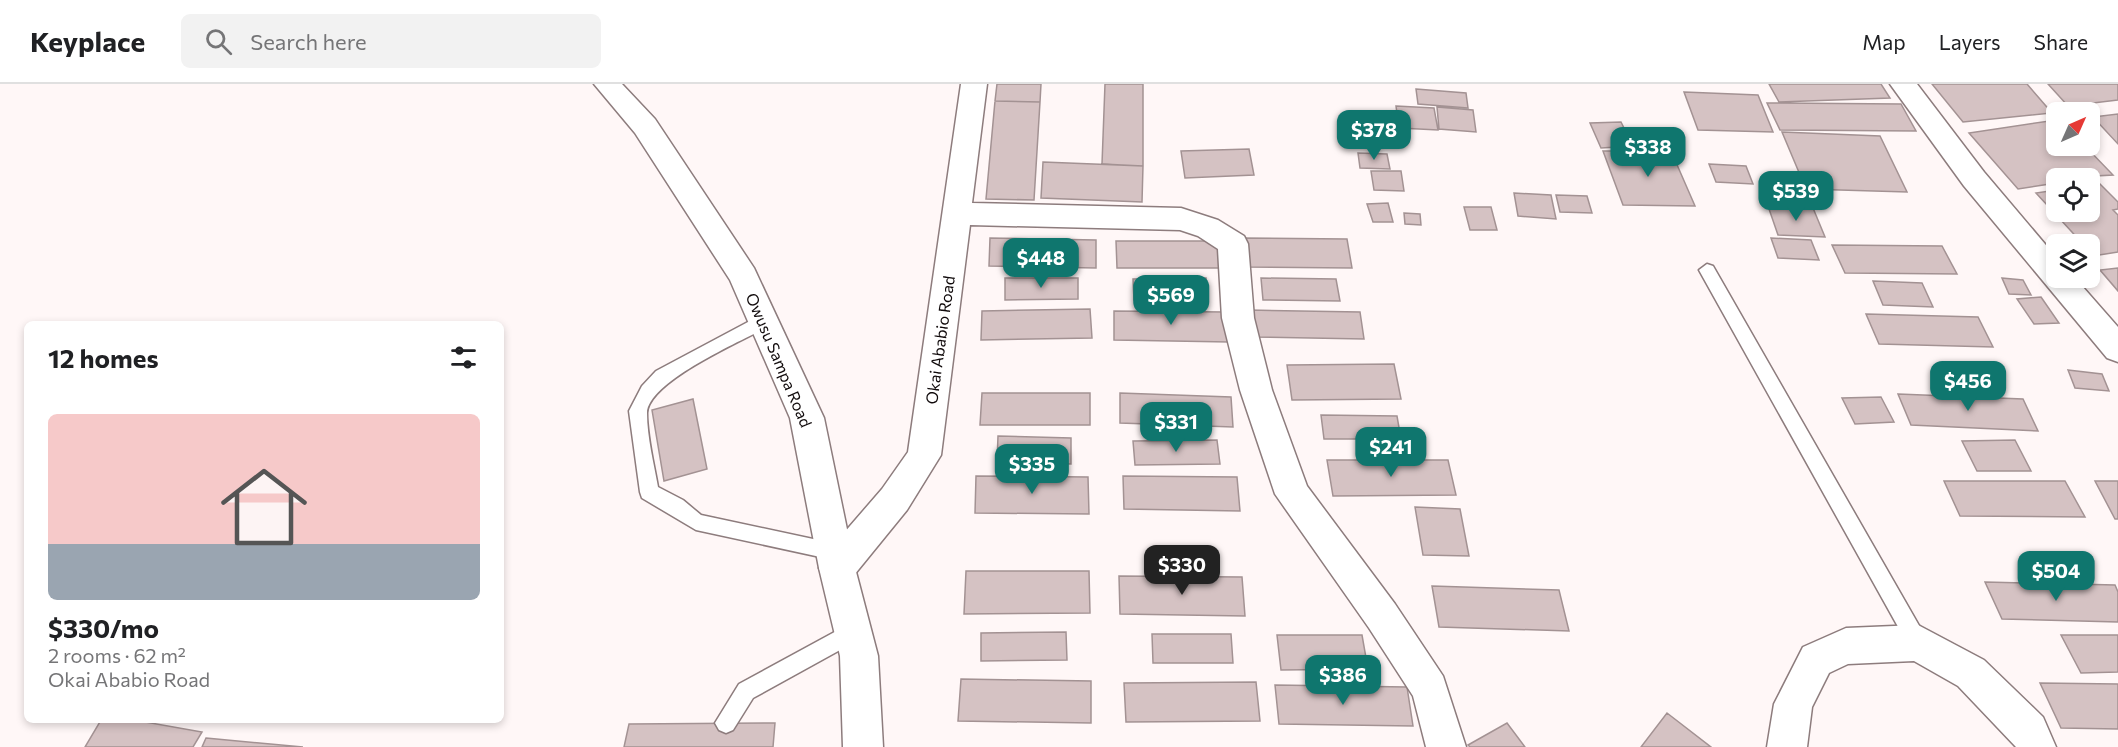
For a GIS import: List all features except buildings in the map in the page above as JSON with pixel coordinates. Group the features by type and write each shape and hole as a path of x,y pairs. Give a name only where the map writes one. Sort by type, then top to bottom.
{"street":[{"name":"Owusu Sampa Road","path":"607,84 645,126 743,276 807,418 835,559 859,656 862,747"},
{"name":"Okai Ababio Road","path":"835,559 892,504 924,455 974,84"},
{"path":"1903,84 1974,179 2046,264"},
{"path":"958,214 1181,219 1208,228 1233,244 1238,318 1256,390 1292,494 1382,616 1430,688 1446,747"},
{"path":"2066,288 2118,349"},
{"path":"1787,747 1793,704 1816,660 1846,646 1918,643 1971,673 2029,731 2036,747"}],"lane":[{"path":"1707,270 1918,643"},
{"path":"763,321 662,376 648,391 638,411 649,492 676,506 696,522 835,559"},
{"path":"726,723 746,691 854,632"}]}
